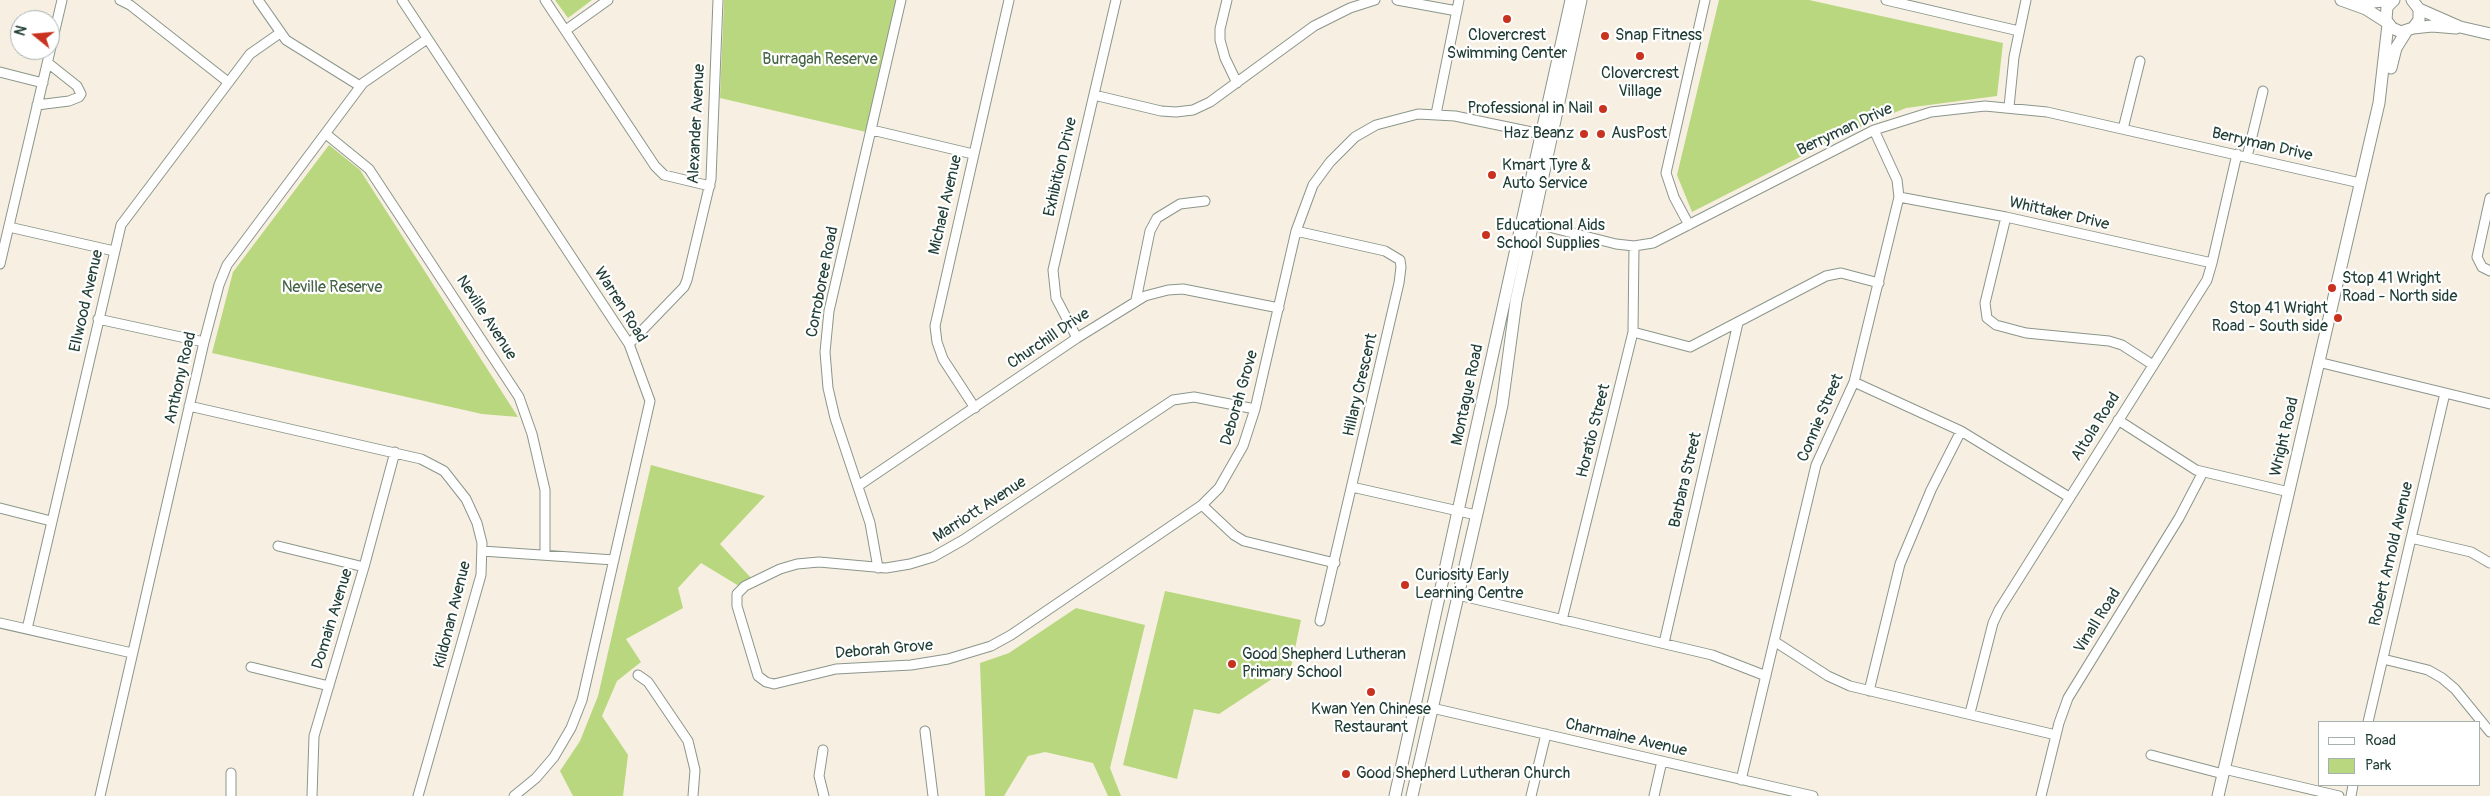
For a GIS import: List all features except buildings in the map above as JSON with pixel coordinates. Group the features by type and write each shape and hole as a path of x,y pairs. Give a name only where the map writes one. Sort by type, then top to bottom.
{"main road":[{"name":"Montague Road","path":"1547,135 1571,0"},
{"name":"Montague Road","path":"1395,796 1547,135 1581,0"},
{"path":"2341,0 2366,9 2388,23 2396,31 2460,27"},
{"path":"2360,0 2373,2 2394,0"},
{"name":"Wright Road","path":"2218,796 2382,86 2388,23 2386,10 2394,0"},
{"path":"2417,4 2460,27 2490,34"},
{"name":"Wright Road","path":"2382,86 2390,70 2396,48 2420,20 2417,4"},
{"name":"Montague Road","path":"1412,796 1502,405 1528,222"},
{"path":"1416,704 1432,708"}],"street":[{"path":"0,264 62,0"},
{"path":"120,0 130,5 228,82"},
{"path":"258,0 280,33 288,41 360,86"},
{"name":"Warren Road","path":"402,0 629,344 646,387 650,404 582,700 562,744 547,767 514,796"},
{"path":"545,0 655,166 664,174 710,186"},
{"path":"566,30 608,0"},
{"name":"Alexander Avenue","path":"629,344 685,284 710,186 718,0"},
{"name":"Corroboree Road","path":"878,568 870,523 835,418 828,388 825,346 829,311 901,0"},
{"name":"Michael Avenue","path":"975,408 943,359 934,326 1009,0"},
{"name":"Exhibition Drive","path":"1077,338 1056,298 1053,270 1116,0"},
{"path":"1227,0 1220,29 1220,40 1225,58 1237,83"},
{"path":"1094,95 1161,111 1176,112 1202,106 1237,83 1314,26 1350,8 1374,0"},
{"path":"1397,0 1457,11"},
{"path":"1436,114 1459,0"},
{"path":"1689,225 1674,197 1666,173 1705,0"},
{"path":"1886,0 2019,31"},
{"path":"2009,107 2019,31 2026,0"},
{"name":"Ellwood Avenue","path":"27,629 114,251 124,219 254,50 280,33"},
{"name":"Anthony Road","path":"100,796 189,406 219,285 232,257 326,134 360,86 428,39"},
{"path":"2122,129 2140,61"},
{"path":"37,106 69,102 81,94 72,81 48,64"},
{"path":"0,72 43,83"},
{"path":"2247,157 2263,91"},
{"name":"Berryman Drive","path":"1528,222 1616,244 1634,246 1659,240 1874,130 1950,108 2009,107 2048,112 2237,154 2360,184"},
{"name":"Deborah Grove","path":"766,682 774,684 842,668 911,665 948,659 991,646 1018,630 1202,506 1219,488 1233,467 1243,446 1255,409 1296,231 1313,185 1330,162 1355,136 1392,119 1418,114 1436,114 1486,121 1547,135"},
{"path":"872,130 973,154"},
{"name":"Connie Street","path":"1741,780 1816,465 1854,382 1899,197 1897,180 1874,130"},
{"name":"Neville Avenue","path":"326,134 369,168 519,397 532,434 545,490 545,554"},
{"name":"Altola Road","path":"1970,713 1996,617 2202,288 2212,264 2237,154"},
{"name":"Whittaker Drive","path":"1899,197 2006,217 2212,264"},
{"path":"2490,198 2477,258 2480,265 2490,271"},
{"path":"1136,300 1137,288 1153,224 1168,210 1188,203 1205,201"},
{"path":"2006,217 1985,303 1987,318 1996,325 2018,331 2116,343 2153,365"},
{"path":"9,226 114,251"},
{"name":"Hillary Crescent","path":"1296,231 1385,252 1396,257 1401,263 1399,283 1320,621"},
{"name":"Horatio Street","path":"1562,620 1633,332 1634,246"},
{"path":"1633,332 1690,346 1831,274 1841,273 1879,282"},
{"name":"Churchill Drive","path":"858,486 1136,300 1168,290 1183,289 1279,308"},
{"path":"98,319 204,342"},
{"name":"Barbara Street","path":"1664,643 1738,323"},
{"path":"2318,362 2490,404"},
{"path":"1854,382 1961,431 2070,497"},
{"name":"Robert Arnold Avenue","path":"2368,721 2445,393"},
{"name":"Marriott Avenue","path":"766,682 761,679 755,669 737,606 740,590 780,569 797,564 819,562 878,568 920,562 948,549 1173,400 1194,397 1255,409"},
{"name":"Kildonan Avenue","path":"189,406 395,452 428,462 444,471 455,482 474,515 482,551 480,582 418,796"},
{"path":"2118,420 2178,459 2204,472 2289,492"},
{"path":"1869,691 1900,564 1931,490 1961,431"},
{"name":"Domain Avenue","path":"312,796 313,743 395,452"},
{"name":"Vinall Road","path":"2041,796 2056,735 2068,698 2180,518 2204,472"},
{"path":"1352,487 1476,514"},
{"path":"1202,506 1234,535 1244,541 1335,563"},
{"path":"0,508 51,521"},
{"path":"2411,538 2471,552 2490,563"},
{"path":"278,546 364,567"},
{"path":"482,551 614,560"},
{"path":"1458,595 1723,658 1766,676"},
{"path":"0,622 132,653"},
{"path":"1774,641 1828,676 1869,691 1970,713 2056,735"},
{"path":"2383,659 2428,670 2442,678 2455,689 2490,732"},
{"path":"251,667 329,686"},
{"path":"638,675 648,682 688,741 695,770 693,796"},
{"name":"Charmaine Avenue","path":"1432,708 1812,796"},
{"path":"925,731 934,796"},
{"path":"1531,796 1546,734"},
{"path":"823,750 819,776 824,796"},
{"path":"2151,755 2339,796"},
{"path":"1654,796 1662,762"},
{"path":"231,773 231,796"}],"green space":[{"path":"555,0 592,0 568,18"},
{"name":"Burragah Reserve","path":"724,0 896,0 866,132 720,98"},
{"path":"1719,0 1809,0 2003,43 1997,96 1906,108 1855,129 1692,212 1677,175"},
{"name":"Neville Reserve","path":"329,145 360,170 518,417 482,414 212,353 233,272"},
{"path":"651,465 765,496 720,544 752,579 739,586 701,563 678,588 683,608 626,639 641,662 617,681 602,716 628,755 623,796 573,796 560,771 580,741 598,696"},
{"path":"1165,591 1301,620 1289,677 1278,675 1219,714 1194,709 1177,779 1123,765"},
{"path":"1076,608 1145,625 1110,768 1121,796 1108,796 1093,763 1045,752 1028,756 1004,796 985,796 980,663 1009,653"}],"place":[{"name":"Clovercrest Swimming Center","path":"1507,19"},
{"name":"Snap Fitness","path":"1605,36"},
{"name":"Clovercrest Village","path":"1640,56"},
{"name":"Professional in Nail","path":"1603,109"},
{"name":"Haz Beanz","path":"1584,134"},
{"name":"AusPost","path":"1601,134"},
{"name":"Kmart Tyre & Auto Service","path":"1492,175"},
{"name":"Educational Aids School Supplies","path":"1486,235"},
{"name":"Stop 41 Wright Road - North side","path":"2332,288"},
{"name":"Stop 41 Wright Road - South side","path":"2338,318"},
{"name":"Curiosity Early Learning Centre","path":"1405,585"},
{"name":"Good Shepherd Lutheran Primary School","path":"1232,664"},
{"name":"Kwan Yen Chinese Restaurant","path":"1371,692"},
{"name":"Good Shepherd Lutheran Church","path":"1346,774"}]}
